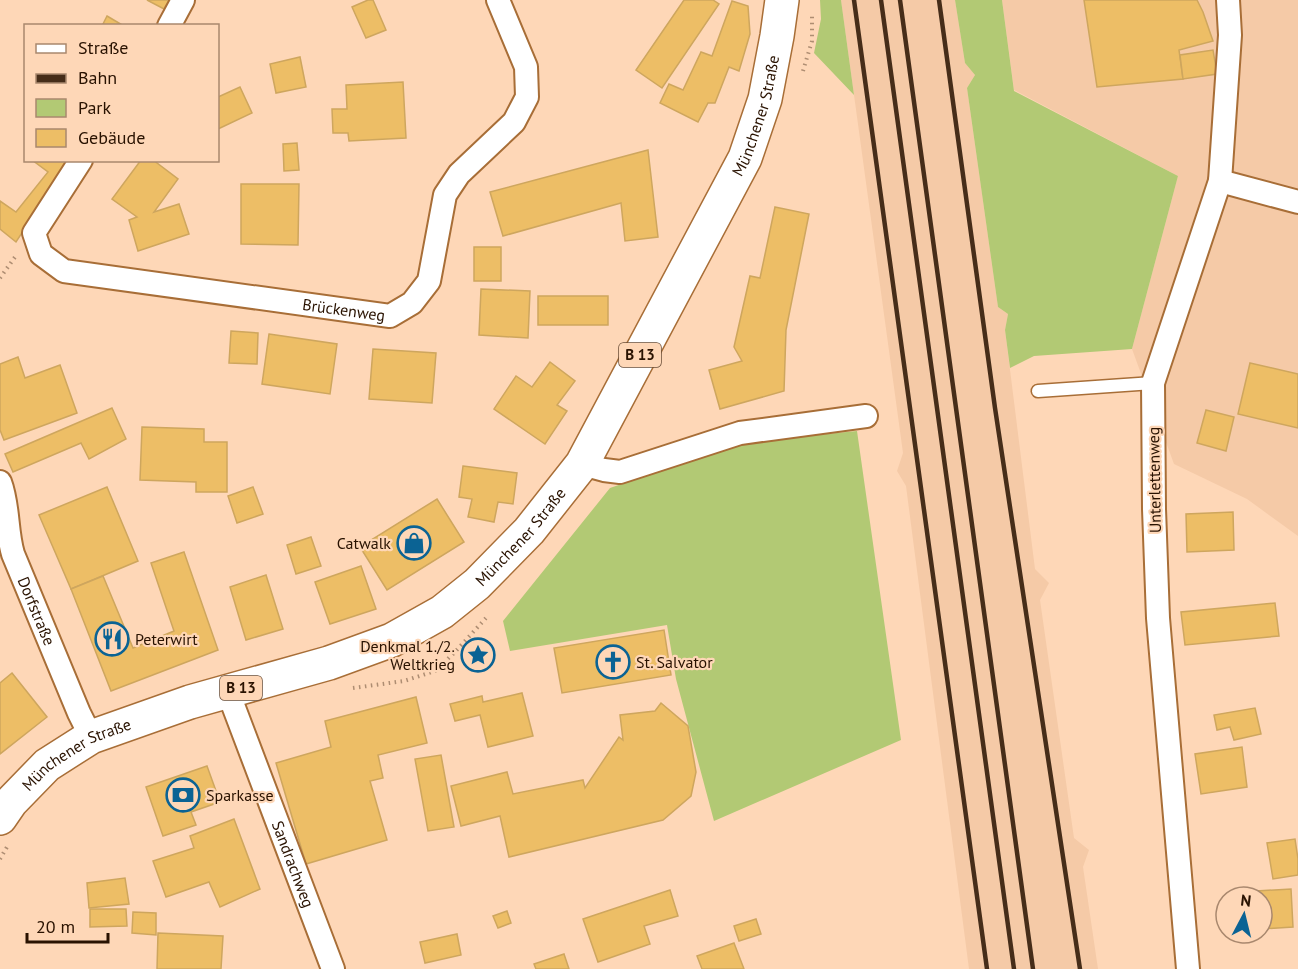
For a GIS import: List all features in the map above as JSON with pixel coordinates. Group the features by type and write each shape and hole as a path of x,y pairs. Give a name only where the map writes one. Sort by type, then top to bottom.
{"main road":[{"name":"Münchener Straße","path":"5,829 11,802 47,765 91,737 190,702 329,663 392,640 442,612 477,584 529,531 582,464 745,158 765,99 782,0"}],"street":[{"path":"170,24 183,0"},
{"name":"Brückenweg","path":"80,162 34,233 40,254 64,271 390,316 412,303 429,281 445,195 459,174 514,122 527,97 526,67 498,0"},
{"name":"Unterlettenweg","path":"1188,969 1158,618 1153,383 1220,181 1230,35 1228,0"},
{"path":"1220,181 1298,202"},
{"path":"582,464 620,472 740,434 866,416"},
{"name":"Dorfstraße","path":"0,482 7,508 9,541 13,554 91,737"},
{"name":"Sandrachweg","path":"228,692 333,969"}],"lane":[{"path":"1038,391 1153,383"}],"path":[{"path":"0,859 5,829"}],"shaded area":[{"path":"841,0 955,0 965,63 975,75 967,88 998,307 1008,314 1005,330 1035,569 1049,583 1040,600 1074,838 1089,850 1083,867 1098,969 969,969 906,486 897,471 903,453"},
{"path":"1002,0 1298,0 1298,536 1247,499 1174,464 1132,349 1178,176 1014,90"}],"green space":[{"path":"820,0 841,0 854,95 814,53 821,19"},
{"path":"955,0 1002,0 1014,91 1178,176 1132,349 1034,356 1010,368 1005,330 1008,314 998,307 967,88 975,75 965,63"},
{"path":"857,431 901,740 714,821 676,679 667,625 510,651 503,621 610,488 744,442"}],"building":[{"path":"147,0 169,0 164,9"},
{"path":"373,0 386,30 366,38 352,7"},
{"path":"684,0 713,0 719,4 662,88 636,70"},
{"path":"1084,0 1197,0 1213,41 1179,50 1183,79 1097,87"},
{"path":"732,1 748,6 750,34 739,71 729,67 715,103 708,103 698,122 660,103 669,84 683,90 701,52 712,56"},
{"path":"107,16 121,24 103,24"},
{"path":"1213,50 1217,74 1183,79 1180,55"},
{"path":"300,57 306,87 276,93 270,64"},
{"path":"403,82 406,138 349,141 348,133 333,133 332,109 347,109 346,85"},
{"path":"240,87 252,113 219,129 219,97"},
{"path":"297,143 299,170 284,171 283,144"},
{"path":"648,150 658,237 625,241 621,203 503,236 490,192"},
{"path":"35,162 69,162 16,242 0,229 0,201 16,212 48,172"},
{"path":"140,162 156,162 178,179 154,212 179,204 189,234 138,251 129,220 137,217 112,199"},
{"path":"241,184 299,184 298,245 241,244"},
{"path":"775,207 809,214 786,330 784,391 720,409 709,370 742,361 734,347 750,276 760,278"},
{"path":"474,247 501,247 501,281 474,281"},
{"path":"481,289 530,291 528,338 479,335"},
{"path":"538,296 608,296 608,325 538,325"},
{"path":"231,331 258,333 257,364 229,363"},
{"path":"269,334 337,344 330,394 262,384"},
{"path":"373,349 436,353 432,403 369,399"},
{"path":"18,357 25,378 60,365 77,413 4,440 0,430 0,364"},
{"path":"550,362 575,381 557,405 567,411 545,444 494,409 516,376 532,387"},
{"path":"1250,363 1298,374 1298,428 1238,414"},
{"path":"112,408 126,439 89,459 81,443 13,472 5,454"},
{"path":"1206,410 1234,417 1226,451 1197,443"},
{"path":"142,427 204,429 204,442 227,442 227,492 196,492 196,482 140,480"},
{"path":"463,466 517,473 513,504 498,502 494,522 468,517 472,499 459,497"},
{"path":"107,487 138,561 71,589 39,515"},
{"path":"253,487 263,514 237,523 228,496"},
{"path":"437,499 464,542 387,590 360,547"},
{"path":"1233,512 1234,550 1187,552 1186,514"},
{"path":"311,537 321,566 296,574 287,545"},
{"path":"184,552 218,650 111,691 71,589 103,576 133,648 174,631 151,563"},
{"path":"361,566 376,609 330,624 315,582"},
{"path":"266,575 283,629 246,640 230,587"},
{"path":"1275,603 1279,636 1185,645 1181,612"},
{"name":"St. Salvator","path":"664,630 671,675 562,693 554,648"},
{"path":"12,673 47,717 0,754 0,683"},
{"path":"522,693 533,736 488,747 480,715 455,721 450,704 482,696 483,702"},
{"path":"416,697 427,743 378,755 383,778 370,781 387,840 306,864 276,763 331,747 325,721"},
{"path":"661,703 688,726 696,772 691,796 663,820 509,857 500,816 461,826 451,786 507,772 513,794 583,780 585,788 619,737 623,740 620,715 655,711"},
{"path":"1255,708 1261,734 1234,740 1230,727 1217,730 1214,715"},
{"path":"1242,747 1247,787 1201,794 1195,754"},
{"path":"441,755 454,827 428,831 415,759"},
{"name":"Sparkasse","path":"207,766 220,802 191,812 196,825 163,836 146,787"},
{"path":"234,819 260,889 220,907 209,882 166,897 153,861 194,848 190,836"},
{"path":"1295,839 1298,875 1273,879 1267,843"},
{"path":"125,878 129,904 89,908 87,883"},
{"path":"1291,889 1293,927 1274,928 1274,890"},
{"path":"670,890 678,916 644,926 650,944 598,962 583,919"},
{"path":"90,909 126,909 127,926 90,927"},
{"path":"507,911 511,923 498,928 493,916"},
{"path":"133,912 156,913 156,935 132,933"},
{"path":"756,919 761,934 739,941 734,926"},
{"path":"158,933 223,936 221,969 157,969"},
{"path":"457,934 461,955 425,963 420,942"},
{"path":"734,943 744,969 702,969 697,956"},
{"path":"564,954 569,969 536,969 534,964"}],"railway":[{"path":"854,0 987,969"},
{"path":"881,0 1014,969"},
{"path":"900,0 1033,969"},
{"path":"939,0 995,408 1080,969"}],"place":[{"name":"Catwalk","path":"414,543"},
{"name":"Peterwirt","path":"112,639"},
{"name":"Denkmal 1./2. Weltkrieg","path":"478,655"},
{"name":"St. Salvator","path":"613,662"},
{"name":"Sparkasse","path":"183,795"}]}
